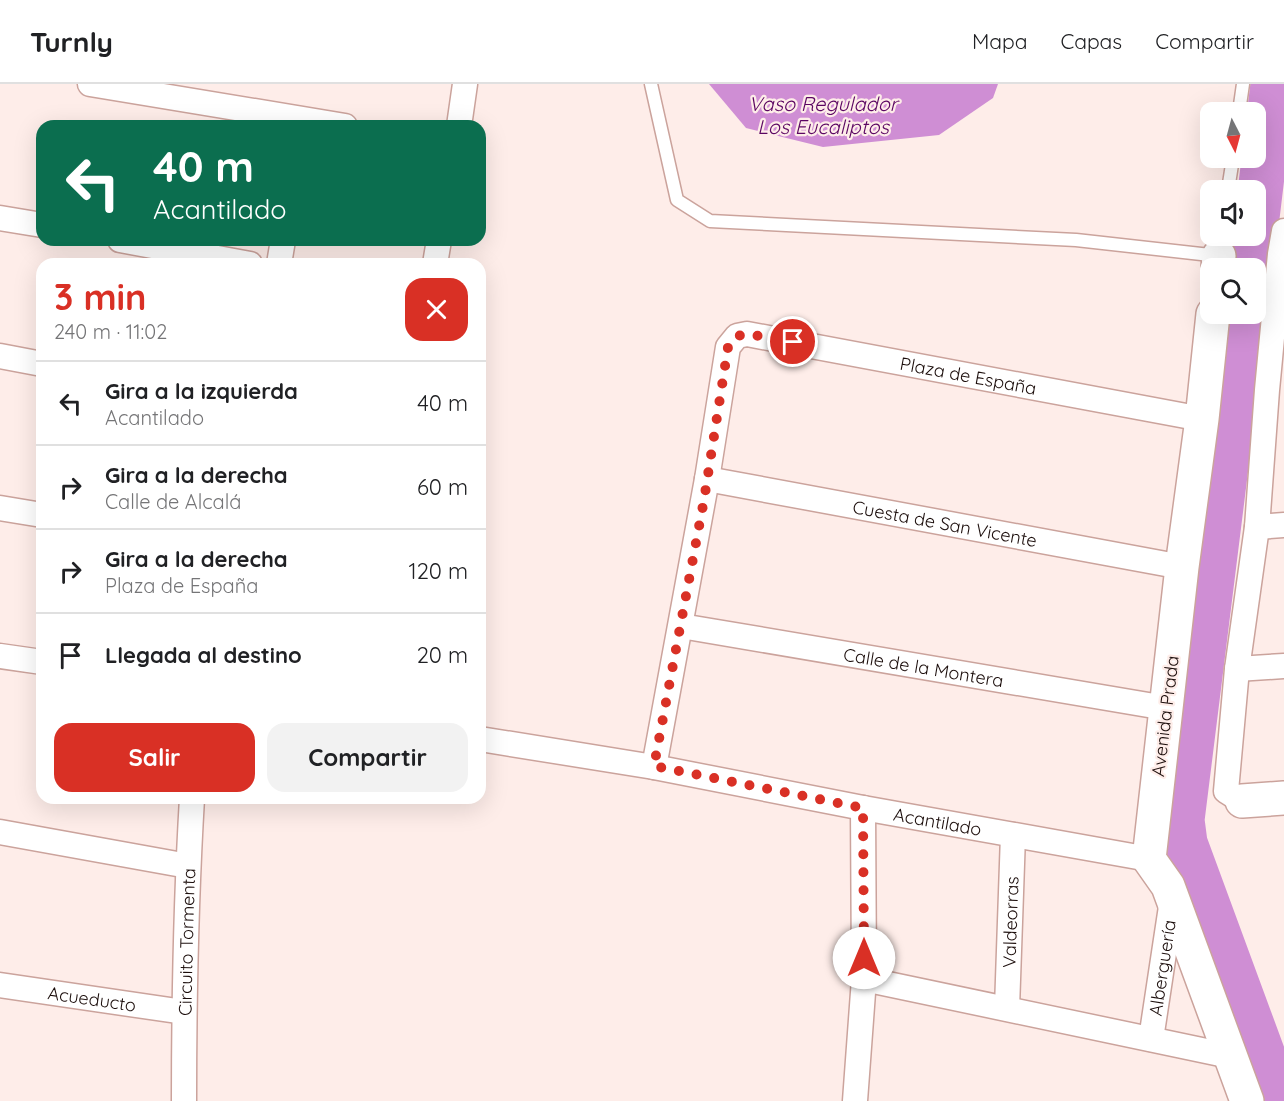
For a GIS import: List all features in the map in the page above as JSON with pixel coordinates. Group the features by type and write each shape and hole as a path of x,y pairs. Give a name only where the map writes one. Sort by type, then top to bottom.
{"street":[{"path":"90,84 292,120"},
{"path":"460,120 465,84"},
{"path":"0,218 36,224"},
{"path":"152,246 218,258"},
{"path":"1283,246 1275,389 1237,669 1226,791 1242,801 1284,798"},
{"name":"Avenida Prada","path":"1149,859 1212,324"},
{"name":"Plaza de España","path":"707,479 728,347 737,336 747,334 1202,419"},
{"path":"0,356 36,363"},
{"path":"654,766 707,479"},
{"name":"Cuesta de San Vicente","path":"707,479 1182,567"},
{"path":"0,508 36,514"},
{"path":"1257,527 1284,525"},
{"name":"Calle de la Montera","path":"681,626 1166,708"},
{"path":"0,656 36,661"},
{"path":"1237,669 1284,666"},
{"name":"Acantilado","path":"486,740 654,766 863,808 1149,859"},
{"path":"188,866 192,804"},
{"path":"855,1101 864,979 863,808"},
{"name":"Circuito Tormenta","path":"0,832 188,866 184,1101"},
{"name":"Valdeorras","path":"1007,1008 1013,836"},
{"path":"1149,859 1168,886 1173,898 1247,1101"},
{"name":"Alberguería","path":"1151,1039 1173,898"},
{"path":"864,979 1230,1056"},
{"name":"Acueducto","path":"0,985 184,1012"}],"lane":[{"path":"651,84 677,200 710,221 1076,240 1220,253"},
{"path":"1240,102 1243,84"}],"water":[{"name":"Vaso Regulador Los Eucaliptos","path":"709,84 998,84 993,98 939,135 823,147 746,128"}],"waterway":[{"path":"1262,180 1273,84"},
{"path":"1251,258 1253,246"},
{"path":"1244,324 1182,820 1185,843 1280,1101"}],"route":[{"path":"793,342 747,334 737,336 728,347 704,500 654,766 863,808 864,958"}]}
